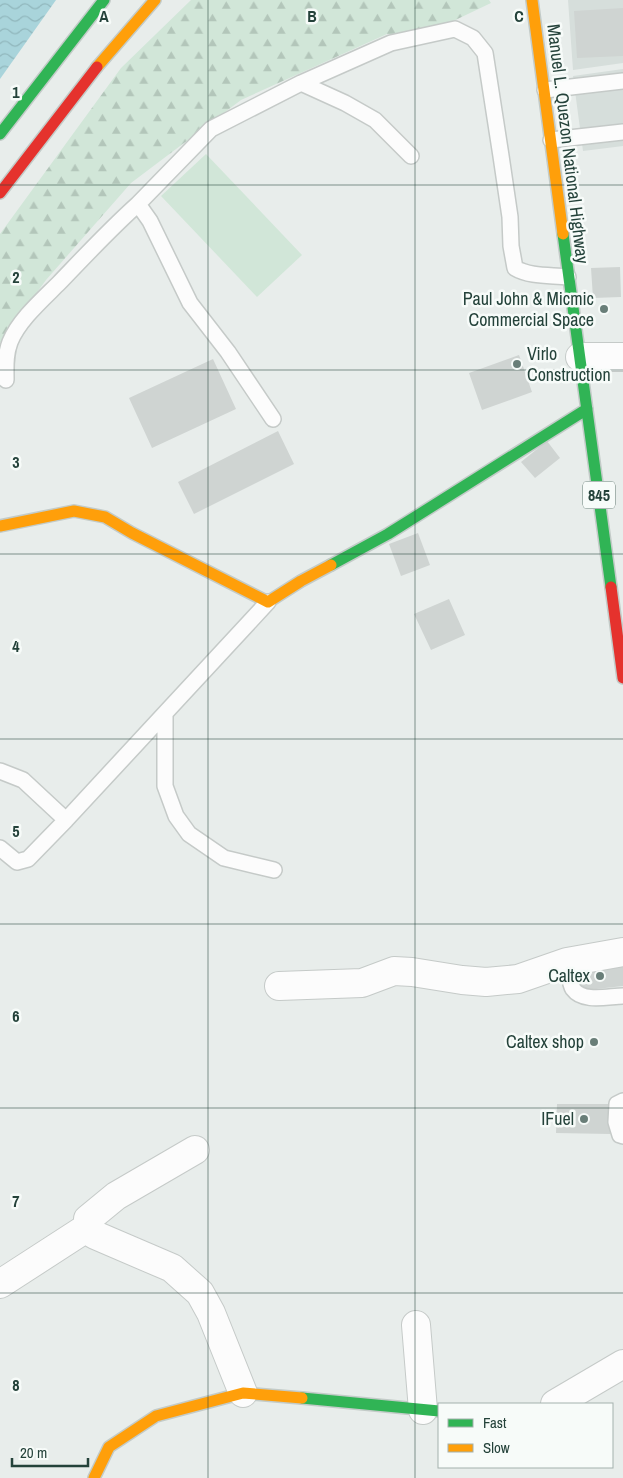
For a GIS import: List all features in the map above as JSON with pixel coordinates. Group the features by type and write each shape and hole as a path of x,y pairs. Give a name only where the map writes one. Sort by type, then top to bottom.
{"main road":[{"path":"0,134 104,0"},
{"path":"0,193 50,126 126,31 155,0"},
{"name":"Manuel L. Quezon National Highway","path":"532,0 623,678"},
{"path":"0,526 74,511 105,517 132,533 268,602 301,581 388,534 587,409"},
{"path":"94,1478 109,1447 156,1416 243,1393 431,1410"}],"street":[{"path":"580,358 623,357"},
{"path":"279,986 362,983 394,971 486,982 518,979 567,962 623,952"},
{"path":"195,1150 116,1196 92,1214 88,1219 88,1228 95,1235 172,1268 200,1293 211,1313 243,1393"},
{"path":"0,1284 88,1228"},
{"path":"416,1325 431,1410"},
{"path":"557,1403 623,1364"}],"lane":[{"path":"6,380 6,358 10,341 21,324 111,229 211,129 301,83 391,43 455,29 473,38 486,53 503,165 515,268 531,274 568,277"},
{"path":"544,90 623,81"},
{"path":"301,83 345,103 375,120 411,156"},
{"path":"551,140 623,132"},
{"path":"138,204 150,221 190,303 228,352 273,419"},
{"path":"0,848 17,862 28,859 268,602"},
{"path":"165,714 165,786 176,816 188,834 224,858 274,870"},
{"path":"0,771 24,780 66,820"},
{"path":"567,962 572,988 579,995 592,997 623,996"},
{"path":"623,1101 618,1104 616,1122 620,1135 623,1136"}],"shaded area":[{"path":"568,0 623,0 623,63 573,70"},
{"path":"623,69 623,146 583,151 573,76"}],"green space":[{"path":"191,0 489,0 491,3 426,34 387,34 241,100 131,183 46,280 0,343 0,234 121,68"},
{"path":"206,154 302,255 257,297 161,196"}],"water":[{"path":"0,0 56,0 0,79"}],"building":[{"path":"623,8 623,56 577,58 574,11"},
{"path":"620,267 621,297 593,298 591,268"},
{"path":"519,355 532,392 482,410 469,373"},
{"path":"213,359 236,409 152,448 129,398"},
{"path":"278,431 294,464 194,514 178,482"},
{"path":"547,441 560,458 535,478 521,462"},
{"path":"418,533 430,565 401,576 389,544"},
{"path":"449,599 465,635 431,650 414,614"},
{"name":"Caltex","path":"623,962 623,986 578,991 576,966"},
{"name":"IFuel","path":"557,1104 611,1104 610,1134 556,1133"}],"traffic: fast":[{"path":"0,134 104,0"},
{"path":"563,234 611,587"},
{"path":"331,565 388,534 587,409"},
{"path":"302,1398 438,1411"}],"traffic: slow":[{"path":"97,67 155,0"},
{"path":"532,0 563,234"},
{"path":"0,526 74,511 105,517 132,533 268,602 331,565"},
{"path":"94,1478 109,1447 156,1416 243,1393 302,1398"}],"traffic: jam":[{"path":"0,193 97,67"},
{"path":"611,587 623,678"}],"place":[{"name":"Paul John & Micmic Commercial Space","path":"604,309"},
{"name":"Virlo Construction","path":"517,364"},
{"name":"Caltex","path":"600,976"},
{"name":"Caltex shop","path":"594,1042"},
{"name":"IFuel","path":"584,1119"}]}
